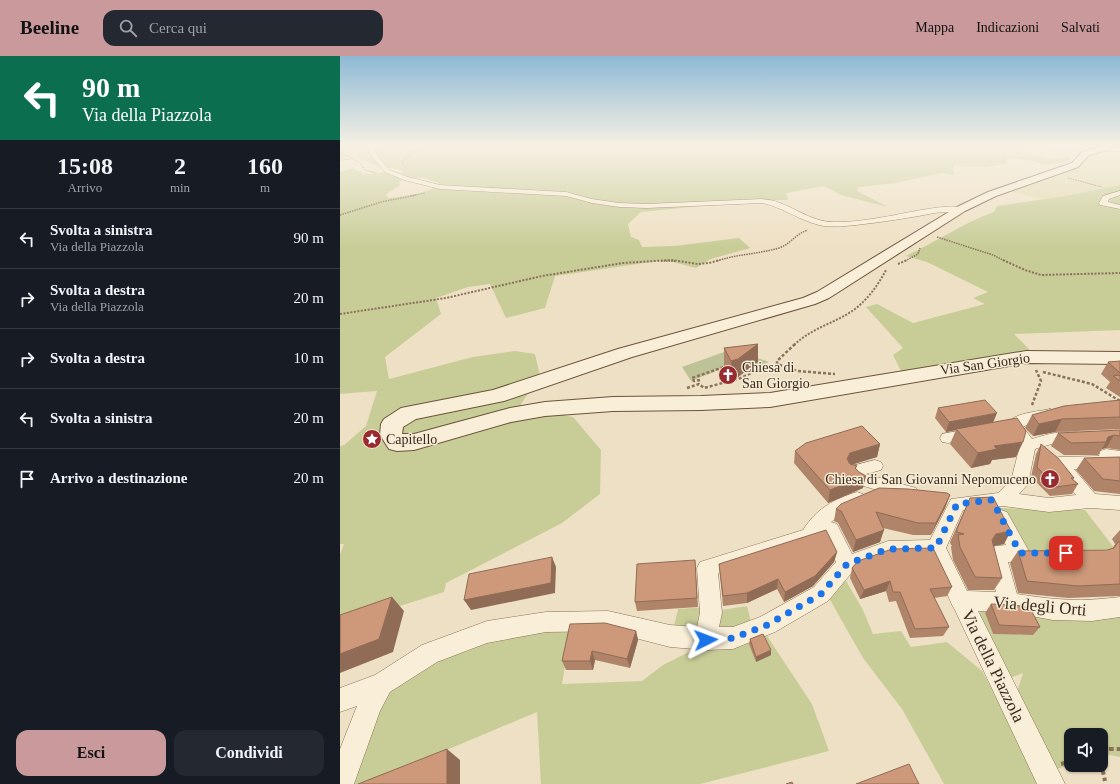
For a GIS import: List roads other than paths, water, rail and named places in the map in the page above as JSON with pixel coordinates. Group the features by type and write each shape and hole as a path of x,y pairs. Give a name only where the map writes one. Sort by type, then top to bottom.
{"street":[{"path":"413,180 440,187 566,194 592,201 620,205 647,206 762,201 777,204 805,218 821,223 838,224 883,220 943,209 962,209 992,194 1034,180"},
{"path":"1120,193 1106,198 1103,203 1120,207"},
{"name":"Via San Giorgio","path":"962,209 823,295 809,301 624,353 496,396 409,413 392,424 391,435 397,443 414,442 510,415 545,409 613,404 701,403 770,400 1026,357 1120,358"},
{"path":"948,438 999,428 1028,418 1061,412"},
{"path":"999,428 1032,444 1060,463 1090,501"},
{"path":"1032,444 1055,438 1092,436"},
{"path":"998,500 1019,484 1032,444"},
{"path":"1060,463 1111,462 1106,455 1120,457"},
{"path":"875,466 858,475 904,493"},
{"path":"810,535 816,524 831,510 874,492 925,495"},
{"path":"998,500 1027,553 996,554 1009,602"},
{"path":"340,700 382,684 430,653 487,632 546,622 608,621 670,636 706,640 733,638 767,625 821,594 847,564 888,549 930,547 951,501 998,500 1049,505 1090,501 1120,503"},
{"path":"706,640 711,613 707,568 830,529 847,564"},
{"name":"Via della Piazzola","path":"930,547 960,600 1052,784"},
{"name":"Via degli Orti","path":"960,600 1009,602 1054,610 1092,611 1120,607"},
{"path":"340,784 370,704 382,684"}],"place":[{"name":"Chiesa di San Giorgio","path":"728,375"},
{"name":"Capitello","path":"372,439"},
{"name":"Chiesa di San Giovanni Nepomuceno","path":"1050,479"}]}
